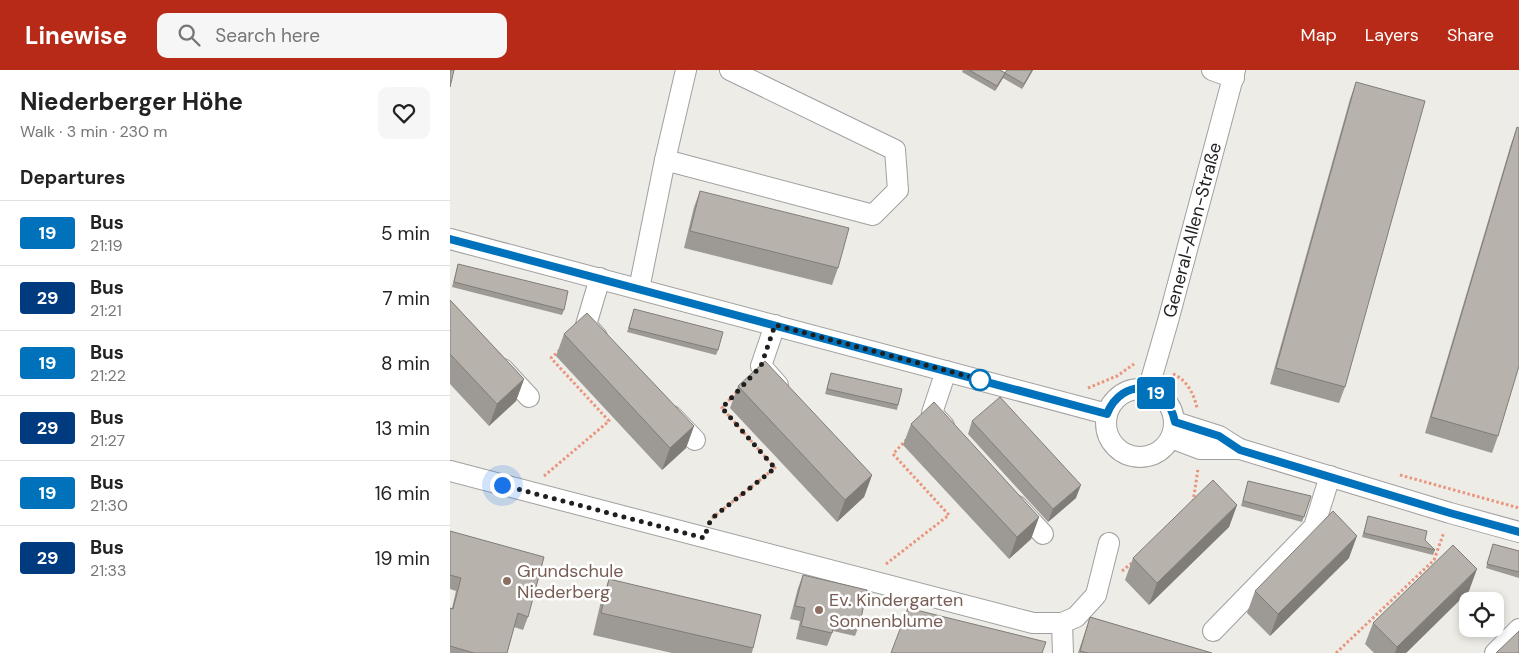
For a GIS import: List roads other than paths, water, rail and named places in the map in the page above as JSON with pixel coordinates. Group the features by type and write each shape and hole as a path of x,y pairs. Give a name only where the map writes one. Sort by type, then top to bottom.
{"street":[{"path":"639,288 665,160 686,70"},
{"path":"665,160 873,215 898,190 895,150 730,70"},
{"path":"1212,70 1235,74"},
{"name":"General-Allen-Straße","path":"1148,390 1235,74"},
{"path":"450,239 1107,414"},
{"path":"600,278 586,325 606,347"},
{"path":"775,325 761,366 793,401"},
{"path":"489,354 529,397"},
{"path":"946,371 932,413 958,442"},
{"path":"1134,390 1148,390 1158,394 1167,401 1173,411 1173,430 1166,446 1158,453 1138,457 1128,455 1112,443 1106,424 1107,414 1114,401 1120,396 1134,390"},
{"path":"661,404 695,440"},
{"path":"1173,430 1201,439 1219,436 1240,450 1519,532"},
{"path":"450,471 1032,623 1062,623 1076,617 1096,596 1109,543"},
{"path":"1213,631 1314,527 1330,476"},
{"path":"1004,492 1043,534"},
{"path":"1062,623 1063,653"},
{"path":"1495,653 1519,629"}],"place":[{"name":"Grundschule Niederberg","path":"507,581"},
{"name":"Ev. Kindergarten Sonnenblume","path":"819,610"}]}
